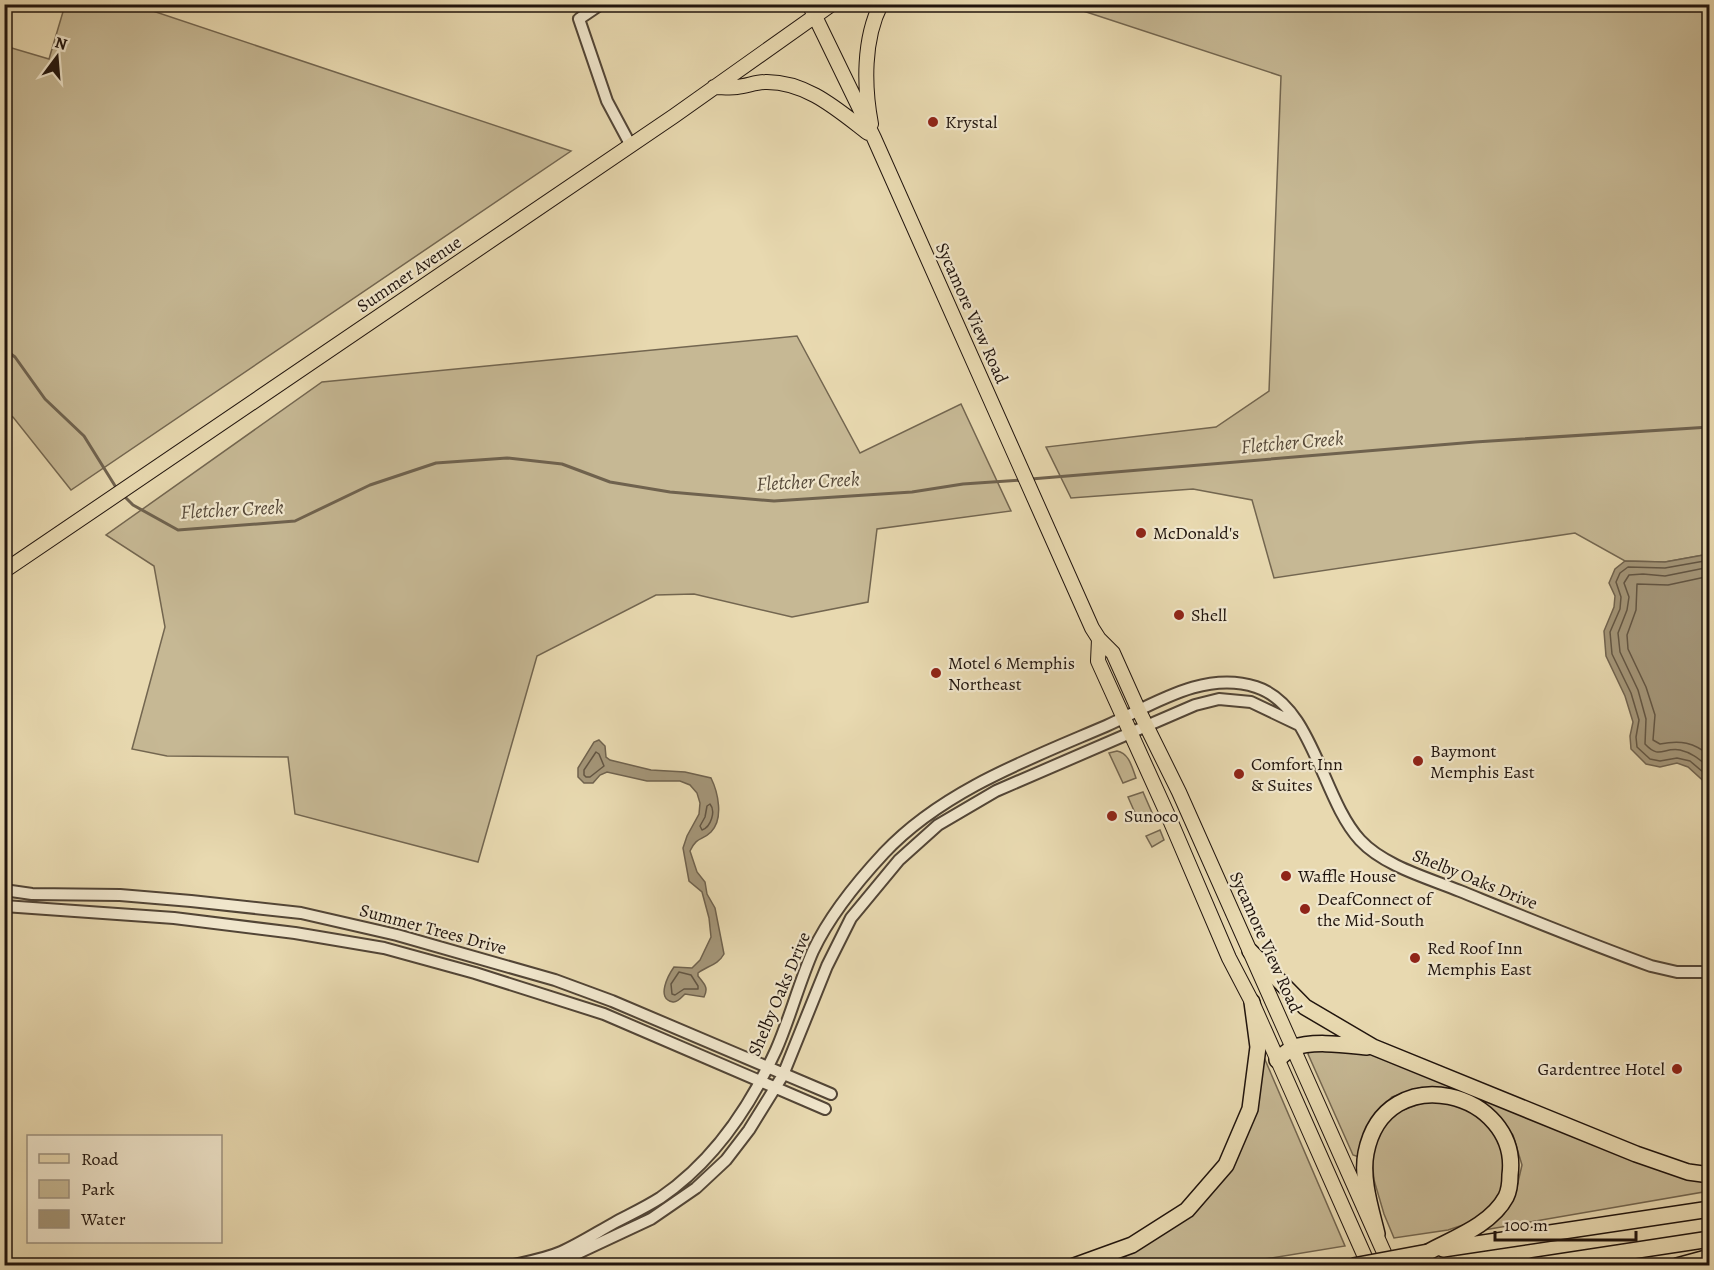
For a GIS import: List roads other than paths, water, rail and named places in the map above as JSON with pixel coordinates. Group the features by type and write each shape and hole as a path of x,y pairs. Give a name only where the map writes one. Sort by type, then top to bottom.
{"highway":[{"path":"1250,951 1305,1007 1373,1047 1636,1154 1688,1172 1710,1175"},
{"path":"1074,1266 1132,1245 1187,1210 1226,1165 1250,1109 1258,1047 1252,1002"},
{"path":"1277,1060 1293,1048 1329,1043 1373,1047"},
{"path":"1377,1234 1366,1185 1365,1154 1373,1129 1397,1102 1413,1096 1446,1095 1464,1101 1494,1121 1503,1135 1512,1165 1507,1196 1494,1213 1428,1252"},
{"path":"1353,1266 1476,1243 1710,1209"},
{"path":"1533,1266 1710,1239"},
{"path":"1677,1266 1710,1257"}],"main road":[{"name":"Summer Avenue","path":"4,571 714,87 811,10 832,4"},
{"path":"874,138 869,112 867,69 872,30 881,4"},
{"name":"Sycamore View Road","path":"811,10 874,138 1099,639 1113,653 1138,711 1179,792 1390,1266"},
{"path":"714,87 738,87 764,82 785,84 813,94 837,108 874,138"},
{"name":"Sycamore View Road","path":"1099,639 1098,662 1369,1266"}],"street":[{"path":"601,4 579,19 607,101 630,144"},
{"name":"Shelby Oaks Drive","path":"509,1266 557,1254 661,1197 704,1161 731,1129 767,1068 783,1033 813,951 828,922 885,852 919,820 941,805 1024,762 1157,701 1201,685 1215,682 1259,687 1286,705 1323,772 1338,808 1360,841 1374,852 1427,877 1651,966 1677,972 1710,972"},
{"name":"Shelby Oaks Drive","path":"557,1254 572,1256 651,1219 696,1188 726,1160 749,1130 783,1075 827,966 851,918 899,860 938,825 996,791 1195,705 1228,698 1257,704 1297,724"},
{"name":"Summer Trees Drive","path":"4,890 32,894 191,901 301,914 397,935 555,980 612,1001 831,1094"},
{"path":"94,912 95,895"},
{"name":"Summer Trees Drive","path":"4,906 174,918 295,933 384,948 475,973 604,1014 825,1109"}],"water":[{"path":"1710,554 1709,786 1688,767 1677,763 1660,767 1646,764 1631,749 1630,736 1633,722 1625,696 1606,656 1604,631 1614,607 1615,596 1609,583 1615,569 1625,561 1665,562"},
{"path":"599,740 605,746 606,757 610,760 651,770 685,772 711,778 714,784 719,813 715,827 697,841 690,851 697,872 705,882 707,894 715,908 724,954 716,963 698,973 706,988 704,997 685,994 678,1001 673,1002 668,1000 664,991 674,967 692,968 700,960 711,937 702,892 689,881 683,848 699,814 700,803 697,793 690,785 680,781 647,781 607,772 600,775 593,783 584,783 578,777 578,768 594,742"}],"waterway":[{"name":"Fletcher Creek","path":"4,349 15,357 45,399 84,436 117,489"},
{"name":"Fletcher Creek","path":"1031,479 1475,442 1710,427"},
{"name":"Fletcher Creek","path":"124,496 133,505 178,530 295,521 370,485 436,463 507,458 562,464 610,482 670,492 774,501 912,492 963,484 1022,480"}],"place":[{"name":"Krystal","path":"933,122"},
{"name":"McDonald's","path":"1141,533"},
{"name":"Shell","path":"1179,615"},
{"name":"Motel 6 Memphis Northeast","path":"936,673"},
{"name":"Baymont Memphis East","path":"1418,761"},
{"name":"Comfort Inn & Suites","path":"1239,774"},
{"name":"Sunoco","path":"1112,816"},
{"name":"Waffle House","path":"1286,876"},
{"name":"DeafConnect of the Mid-South","path":"1305,909"},
{"name":"Red Roof Inn Memphis East","path":"1415,958"},
{"name":"Gardentree Hotel","path":"1677,1069"}]}
